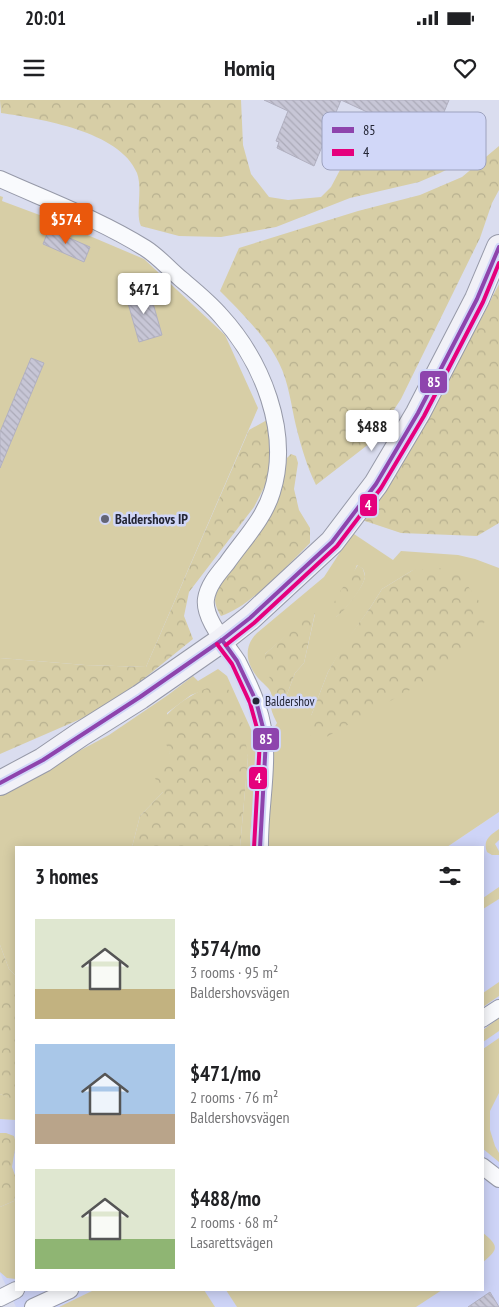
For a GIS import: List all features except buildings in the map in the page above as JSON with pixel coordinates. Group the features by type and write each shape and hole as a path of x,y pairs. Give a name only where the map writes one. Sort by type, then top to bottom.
{"street":[{"path":"0,179 101,224 147,249 221,316 244,345 260,376 274,416 279,450 272,491 262,516 211,583 205,600 209,616 222,640 237,661 262,719 266,739 260,846"},
{"path":"0,783 43,760 140,697 222,640 250,618 332,542 376,484 422,404 477,299 499,247"},
{"path":"0,765 37,749 81,734"},
{"path":"484,1018 499,1008"},
{"path":"484,1168 499,1179"},
{"path":"0,1298 15,1290"},
{"path":"33,1307 68,1291"}],"shaded area":[{"path":"499,812 499,1307 16,1307 0,1273 0,1119 15,1120 15,1291 484,1291 484,846 448,846"}],"green space":[{"path":"0,100 241,100 243,145 251,174 269,197 288,200 321,197 331,187 340,170 446,170 419,182 350,198 276,227 221,237 179,236 141,226 139,221 139,180 137,173 128,159 114,147 97,137 77,130 36,119 1,113"},
{"path":"499,146 499,190 492,203 480,238 401,399 374,440 316,485 302,449 287,386 279,363 260,335 220,291 239,248 358,211 420,195 462,177 470,170 486,170 486,157"},
{"name":"Baldershovs IP","path":"0,196 3,197 2,201 144,259 225,335 258,408 146,667 85,665 0,658"},
{"path":"499,284 499,523 477,536 401,533 362,520 386,490"},
{"path":"267,420 272,451 269,478 254,507 189,592 184,616 193,639 141,681 92,714 0,754 0,658 85,665 146,667 249,430"},
{"path":"291,454 296,456 298,463 294,489 299,510 310,528 310,543 256,595 244,604 221,616 215,601 218,590 280,491 287,458"},
{"path":"354,534 393,560 401,551 458,555 499,568 499,812 448,846 266,846 274,728 277,723 271,708 271,693 251,667 248,649 257,633 324,577","holes":["357,565 363,569 364,581 353,598 336,617","413,570 311,716 328,672 382,589","315,614 304,663 295,673 286,697 265,654 295,628"]},
{"path":"358,565 363,569 364,582 344,610 336,617 328,614 339,593"},
{"path":"439,568 459,574 481,604 485,621 474,643 440,673 321,740 310,735 311,716 328,672 343,645 382,589 413,570"},
{"path":"315,613 304,663 295,673 286,697 281,702 266,670 265,654 307,616"},
{"path":"218,669 227,676 254,736 257,761 250,837 251,846 240,846 248,757 224,683 191,695 167,713 170,753 163,792 140,816 132,846 15,846 15,975 9,969 0,945 0,793 109,735 193,676 198,681"},
{"path":"224,682 242,720 248,757 240,846 132,846 140,816 163,792 152,773 170,753 158,726 179,704 204,689"},
{"path":"499,829 499,840 495,844 499,855 492,855 487,852 486,841"},
{"path":"499,887 499,899 484,908 484,897"},
{"path":"0,945 9,969 15,975 15,1100 0,1094"},
{"path":"499,982 499,996 484,1006 484,992"},
{"path":"499,1018 499,1031 484,1041 484,1029"},
{"path":"499,1038 499,1093 490,1111 490,1130 499,1153 499,1162 484,1150 484,1048"},
{"path":"0,1094 15,1100 15,1120 0,1119"},
{"path":"0,1133 6,1133 14,1136 15,1140 12,1167 15,1175 15,1198 14,1201 0,1207"},
{"path":"15,1198 15,1279 7,1278 0,1272 0,1207 14,1201"},
{"path":"484,1234 494,1244 495,1247 492,1254 484,1261"},
{"path":"92,1291 205,1291 215,1307 59,1307"},
{"path":"227,1291 440,1291 416,1307 237,1307"}],"transit line":[{"name":"85","path":"0,783 43,760 140,697 222,640 250,618 332,542 376,484 418,413 477,299 499,247"},
{"name":"4","path":"226,645 254,623 337,546 381,488 424,416 483,302 499,263"},
{"name":"85","path":"222,640 237,661 256,701 266,739 260,846"},
{"name":"4","path":"217,644 232,664 250,703 260,739 254,846"}],"place":[{"name":"Baldershovs IP","path":"105,519"},
{"name":"Baldershov","path":"256,701"}]}
